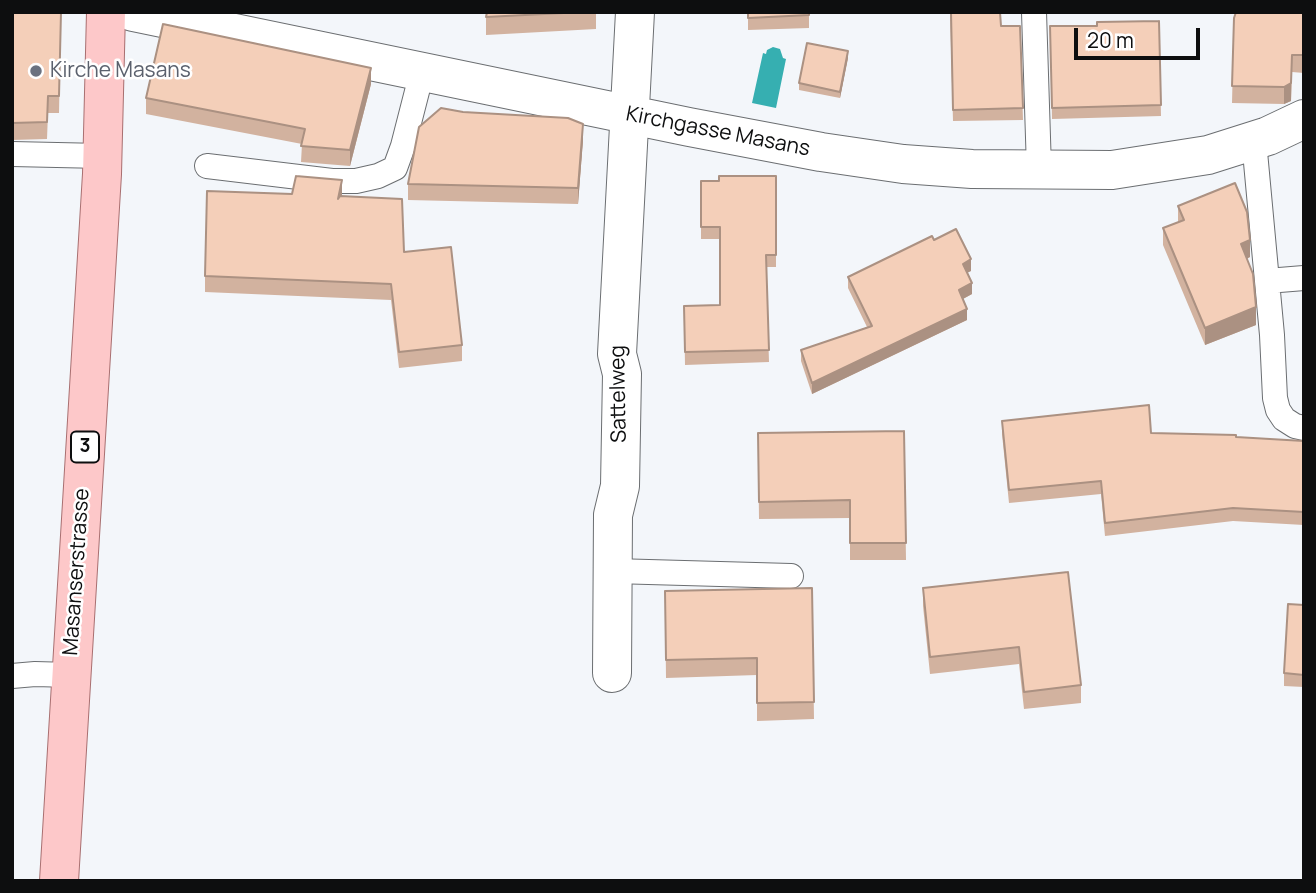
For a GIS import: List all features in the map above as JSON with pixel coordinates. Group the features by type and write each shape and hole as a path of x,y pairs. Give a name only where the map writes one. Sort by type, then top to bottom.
{"main road":[{"name":"Masanserstrasse","path":"58,881 103,156 106,12"}],"street":[{"name":"Kirchgasse Masans","path":"133,12 191,18 422,72 631,115 821,152 903,164 1112,170 1208,155 1254,141 1304,119"},
{"name":"Sattelweg","path":"612,673 613,515 620,486 622,374 617,354 635,12"}],"lane":[{"path":"1034,12 1040,169"},
{"path":"207,166 332,181 356,181 378,176 395,168 422,72"},
{"path":"1254,141 1275,398 1278,410 1295,426 1304,428"},
{"path":"12,154 103,156"},
{"path":"1267,281 1304,278"},
{"path":"613,571 792,576"},
{"path":"12,676 71,676"}],"water":[{"path":"773,47 780,49 786,59 776,108 752,103 763,53 766,54 767,50"}],"building":[{"name":"Kirche Masans","path":"12,12 61,12 59,96 48,96 47,122 12,123"},
{"path":"487,12 583,12 486,17"},
{"path":"748,12 809,12 809,15 748,18"},
{"path":"951,12 1000,12 1001,26 1020,26 1023,108 953,110"},
{"path":"1236,12 1304,12 1304,55 1292,55 1291,83 1284,87 1232,86"},
{"path":"1159,21 1161,105 1052,108 1050,26 1097,26 1097,22"},
{"path":"163,24 371,68 350,150 301,146 305,129 146,98"},
{"path":"807,43 848,51 840,92 799,83"},
{"path":"441,108 463,112 568,118 583,124 578,188 408,184 419,127"},
{"path":"296,176 342,180 338,199 340,196 402,199 404,252 451,247 462,345 399,352 391,284 205,276 207,191 292,194"},
{"path":"719,176 776,176 776,255 766,255 769,350 685,352 684,306 720,305 720,227 701,227 701,181 719,181"},
{"path":"1235,183 1247,212 1250,240 1241,244 1253,274 1256,307 1205,328 1163,228 1184,220 1178,206"},
{"path":"956,229 971,259 963,264 972,283 959,290 967,309 812,383 801,350 872,326 848,277 932,236 934,240"},
{"path":"1149,405 1151,433 1236,435 1304,441 1304,512 1233,508 1105,523 1101,481 1009,490 1002,421"},
{"path":"904,431 906,543 850,543 850,500 759,502 758,433"},
{"path":"13,481 13,611 12,611"},
{"path":"1068,572 1081,685 1024,692 1019,647 930,657 923,588"},
{"path":"812,588 814,702 757,703 757,658 666,660 665,591"},
{"path":"1288,604 1304,605 1304,675 1284,673"}],"place":[{"name":"Kirche Masans","path":"36,71"}]}
